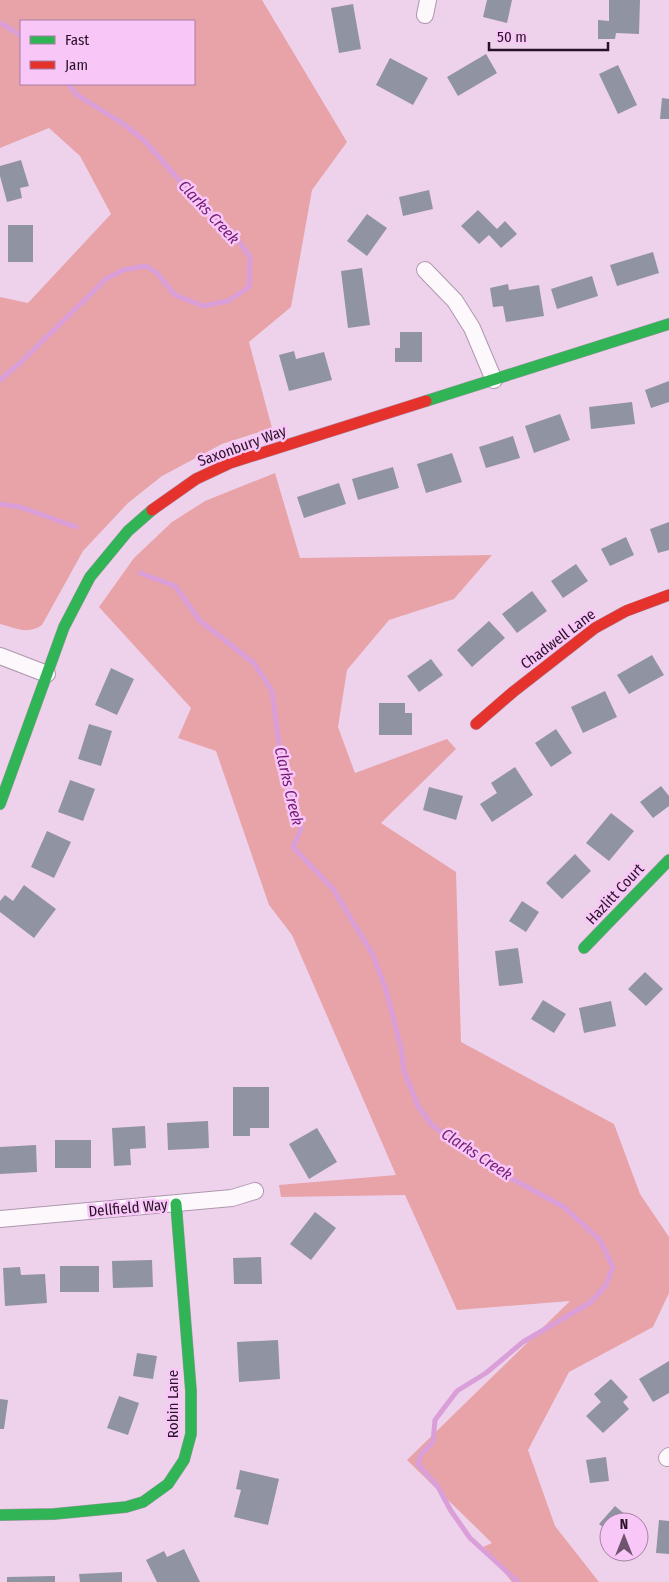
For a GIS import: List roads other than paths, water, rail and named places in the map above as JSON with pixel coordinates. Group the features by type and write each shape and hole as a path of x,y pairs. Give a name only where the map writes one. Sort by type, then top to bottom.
{"street":[{"path":"425,270 455,301 472,328 494,380"},
{"name":"Saxonbury Way","path":"0,804 64,627 90,578 128,531 172,494 196,479 230,464 669,324"},
{"name":"Chadwell Lane","path":"476,724 513,692 595,628 626,610 669,595"},
{"path":"0,656 47,674"},
{"name":"Hazlitt Court","path":"584,948 669,860"},
{"name":"Dellfield Way","path":"0,1219 232,1198 255,1191"},
{"name":"Robin Lane","path":"0,1515 63,1513 126,1507 143,1502 168,1484 184,1460 191,1434 191,1391 176,1204"}],"waterway":[{"name":"Clarks Creek","path":"0,23 20,36"},
{"name":"Clarks Creek","path":"0,380 106,279 123,270 146,266 157,273 175,295 203,306 228,301 249,287 250,257 232,232 205,210 145,141 122,123 77,95 69,85"},
{"name":"Clarks Creek","path":"0,504 20,507 76,527"},
{"name":"Clarks Creek","path":"140,573 175,586 200,621 254,663 272,691 280,752 301,829 293,847 333,889 373,955 386,990 401,1048 404,1071 418,1106 431,1124 456,1144 505,1175 564,1207 600,1240 613,1267 606,1285 591,1302 523,1342 486,1373 457,1391 435,1420 433,1442 421,1454 418,1464 438,1487 451,1511 470,1538 518,1582"}]}
